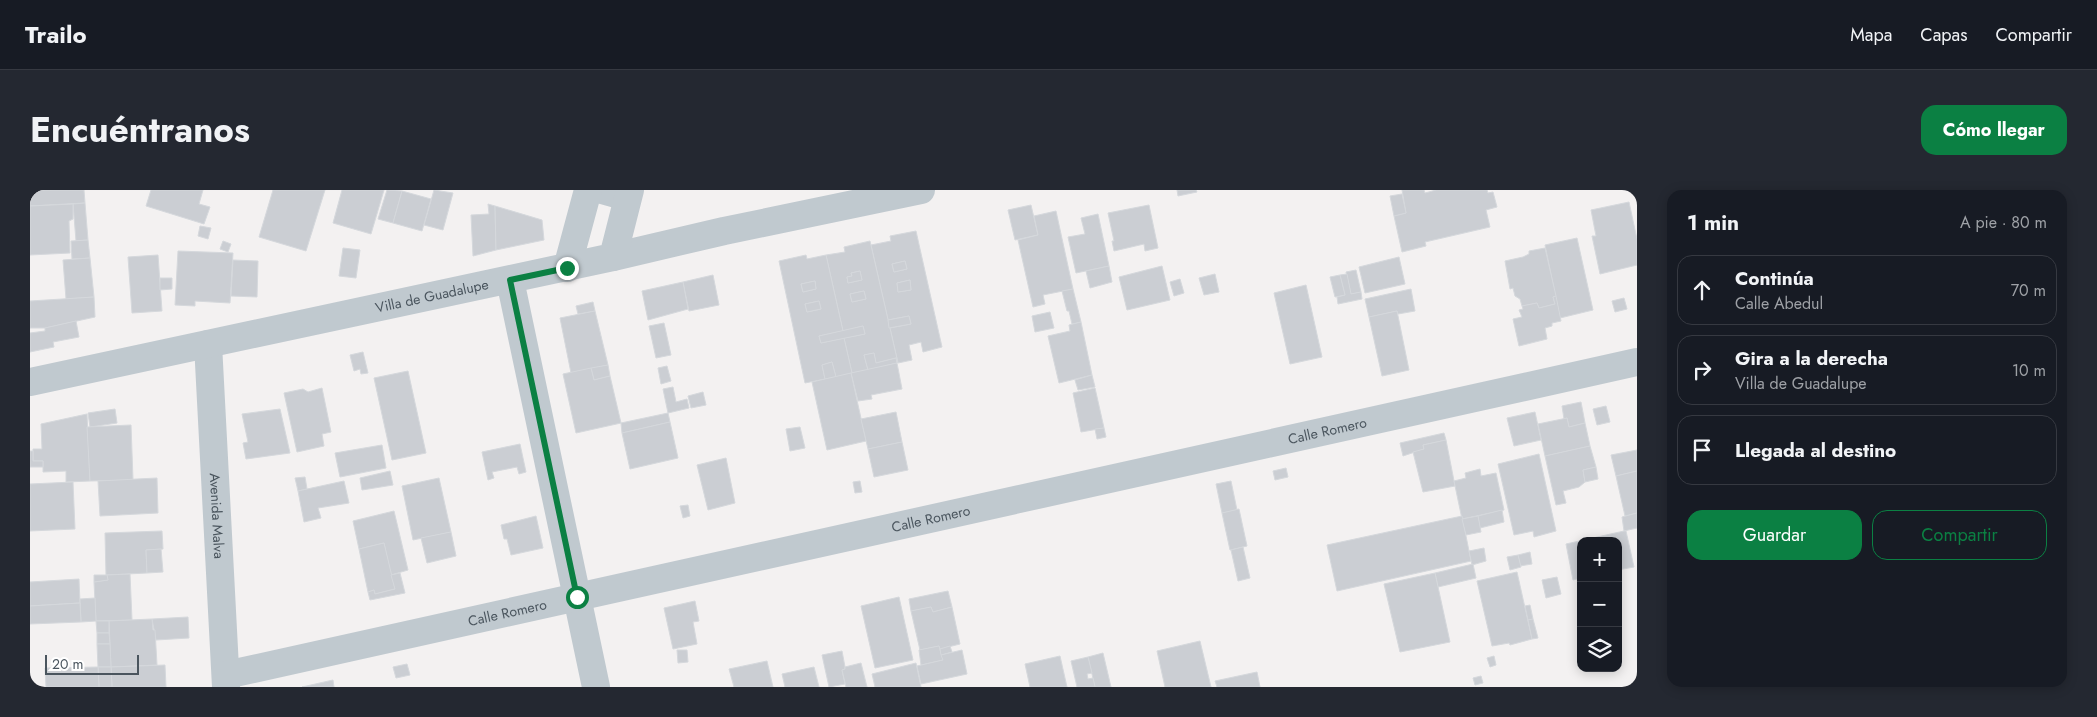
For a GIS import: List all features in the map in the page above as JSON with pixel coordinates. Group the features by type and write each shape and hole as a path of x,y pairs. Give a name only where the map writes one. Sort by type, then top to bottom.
{"street":[{"path":"567,268 588,190"},
{"name":"Villa de Guadalupe","path":"30,382 567,268 724,231 921,190"},
{"path":"613,257 620,192"},
{"path":"510,280 596,687"},
{"name":"Avenida Malva","path":"208,344 226,681"},
{"name":"Calle Romero","path":"226,681 577,597 1637,362"}],"building":[{"path":"30,190 84,190 85,203 30,206"},
{"path":"151,190 203,190 199,204 210,207 204,224 146,206"},
{"path":"273,190 325,190 306,251 259,237"},
{"path":"342,190 384,190 371,234 333,223"},
{"path":"387,190 402,191 393,223 378,219"},
{"path":"434,190 453,193 443,230 424,225"},
{"path":"1177,190 1196,190 1197,192 1178,196"},
{"path":"1402,190 1424,190 1425,193 1436,190 1487,190 1488,193 1493,192 1497,207 1486,210 1490,227 1425,242 1426,246 1402,252 1394,216 1406,213"},
{"path":"402,191 431,199 422,231 393,223"},
{"path":"1402,194 1406,213 1394,216 1390,196"},
{"path":"1629,202 1637,239 1637,265 1600,274 1592,236 1596,236 1591,210"},
{"path":"85,203 88,240 76,241 73,204"},
{"path":"73,204 73,219 69,221 70,253 30,255 30,206"},
{"path":"488,204 495,206 496,250 473,256 471,215 489,214"},
{"path":"1031,205 1038,235 1015,240 1008,210"},
{"path":"1149,205 1158,248 1145,251 1144,244 1114,251 1112,241 1114,241 1108,213"},
{"path":"495,206 542,220 544,240 496,250"},
{"path":"1056,211 1073,289 1043,295 1045,304 1033,307 1018,240 1038,235 1034,216"},
{"path":"1098,214 1109,266 1076,273 1068,237 1085,234 1081,218"},
{"path":"200,226 211,228 208,239 198,236"},
{"path":"916,231 942,347 923,352 921,342 909,345 912,360 898,363 890,328 911,324 909,316 888,320 871,245 891,241 890,236","holes":["905,261 907,269 894,272 892,264","910,280 911,290 898,292 897,283"]},
{"path":"1577,238 1593,310 1560,318 1545,245"},
{"path":"88,240 90,258 72,259 71,241"},
{"path":"223,241 231,244 228,252 220,249"},
{"path":"870,241 898,363 896,358 876,363 874,353 864,355 868,370 852,373 844,338 865,334 863,326 843,331 826,255 845,252 844,247","holes":["860,271 862,280 848,283 847,277 852,276 851,273","864,291 866,299 852,302 850,294"]},
{"path":"343,248 360,250 356,278 339,276"},
{"path":"1545,248 1556,296 1553,297 1555,304 1539,308 1537,303 1522,306 1520,299 1515,296 1513,288 1510,289 1505,261 1523,257 1529,254 1529,251"},
{"path":"178,251 233,253 230,303 195,301 195,306 175,305"},
{"path":"158,255 162,311 132,313 128,257"},
{"path":"806,255 807,259 826,255 843,331 819,336 821,343 844,338 852,373 836,377 832,362 822,365 825,379 805,383 779,261","holes":["815,281 816,289 803,292 801,284","819,301 821,309 807,312 805,304"]},
{"path":"1399,257 1405,284 1365,293 1359,267"},
{"path":"90,258 94,297 66,299 63,260"},
{"path":"233,260 258,261 257,297 231,296"},
{"path":"905,261 907,269 894,272 892,264"},
{"path":"1109,266 1112,282 1090,288 1086,271"},
{"path":"1162,266 1170,300 1127,310 1119,277"},
{"path":"1356,270 1361,292 1351,294 1346,272"},
{"path":"860,271 862,280 848,283 847,277 852,276 851,273"},
{"path":"1215,274 1219,292 1204,295 1199,278"},
{"path":"1347,274 1351,294 1361,292 1362,299 1338,304 1337,297 1345,295 1340,275"},
{"path":"713,275 719,305 689,311 683,282"},
{"path":"1340,275 1345,295 1335,297 1330,277"},
{"path":"160,278 172,278 172,289 160,290"},
{"path":"1180,279 1184,293 1174,296 1170,282"},
{"path":"910,280 911,290 898,292 897,283"},
{"path":"815,281 816,289 803,292 801,284"},
{"path":"683,282 688,309 648,320 642,291"},
{"path":"1306,285 1322,357 1290,364 1274,293"},
{"path":"1073,289 1081,322 1072,324 1062,291"},
{"path":"1411,289 1415,311 1398,314 1397,311 1369,317 1365,299"},
{"path":"864,291 866,299 852,302 850,294"},
{"path":"1556,296 1561,321 1552,323 1552,326 1545,328 1547,339 1519,346 1513,319 1522,317 1519,310 1523,309 1522,306 1537,303 1539,308 1555,304 1553,297"},
{"path":"94,297 95,317 45,328 30,328 30,301"},
{"path":"1624,298 1627,309 1615,312 1612,301"},
{"path":"819,301 821,309 807,312 805,304"},
{"path":"593,302 595,311 578,314 576,306"},
{"path":"595,311 608,365 571,373 560,318"},
{"path":"1397,311 1409,370 1382,376 1369,317"},
{"path":"1050,312 1054,328 1035,332 1032,316"},
{"path":"909,316 911,324 889,328 888,320"},
{"path":"76,321 79,337 53,342 54,347 30,352 30,333 45,331 45,328"},
{"path":"1081,322 1092,375 1059,383 1048,336 1070,331 1069,325"},
{"path":"664,323 671,355 656,358 649,326"},
{"path":"863,326 865,334 821,343 819,336"},
{"path":"363,352 368,373 361,374 360,369 354,371 350,355"},
{"path":"874,353 876,363 896,358 897,363 868,370 864,355"},
{"path":"832,362 836,377 825,379 822,365"},
{"path":"897,363 902,389 871,395 872,399 858,401 851,373"},
{"path":"608,365 610,376 594,380 591,368"},
{"path":"667,366 671,381 661,384 658,368"},
{"path":"591,368 594,380 610,376 621,423 576,433 563,374"},
{"path":"408,371 426,453 392,460 374,378"},
{"path":"851,373 866,441 827,450 812,382"},
{"path":"1092,375 1095,387 1078,390 1075,380"},
{"path":"673,387 676,402 687,399 689,408 668,413 663,389"},
{"path":"322,388 331,432 322,434 324,446 297,452 284,393 303,389 308,392"},
{"path":"1095,388 1104,428 1081,432 1073,393"},
{"path":"703,392 706,405 691,408 688,396"},
{"path":"1581,402 1585,423 1569,427 1567,418 1564,419 1562,406"},
{"path":"1606,406 1610,422 1597,425 1593,409"},
{"path":"115,409 117,423 90,427 88,413"},
{"path":"280,409 290,453 246,459 243,443 248,442 242,414"},
{"path":"896,412 902,442 868,449 861,419"},
{"path":"1535,412 1541,440 1514,446 1507,418"},
{"path":"668,413 670,422 622,433 621,423"},
{"path":"87,414 90,481 66,482 66,471 43,472 43,461 33,461 33,449 42,449 41,424"},
{"path":"1567,418 1569,427 1585,423 1590,446 1545,456 1538,424"},
{"path":"670,422 678,458 630,469 622,433"},
{"path":"131,425 133,480 90,481 87,427"},
{"path":"800,427 805,448 790,451 786,429"},
{"path":"1104,428 1106,437 1097,439 1095,429"},
{"path":"1444,433 1446,440 1423,445 1424,449 1403,456 1400,443"},
{"path":"1446,440 1455,486 1423,492 1413,452 1424,449 1423,445"},
{"path":"902,442 908,470 874,477 868,449"},
{"path":"520,444 526,472 519,474 517,467 492,472 494,478 488,480 482,452"},
{"path":"382,445 386,468 340,477 335,453"},
{"path":"1590,446 1596,467 1583,470 1585,482 1579,487 1563,491 1566,503 1556,505 1545,456"},
{"path":"1637,450 1637,471 1616,476 1611,455"},
{"path":"30,451 33,451 33,461 43,461 43,467 30,467"},
{"path":"1539,454 1556,531 1534,537 1533,531 1514,535 1498,464"},
{"path":"726,458 735,503 708,510 697,465"},
{"path":"1596,467 1598,479 1585,482 1583,470"},
{"path":"1286,468 1288,477 1275,480 1273,471"},
{"path":"1480,469 1481,476 1496,473 1504,510 1462,519 1454,481 1466,478 1465,473"},
{"path":"390,471 393,485 362,490 360,478"},
{"path":"1637,471 1637,513 1625,516 1616,476"},
{"path":"305,477 307,489 298,491 295,478"},
{"path":"157,478 158,513 100,516 98,481"},
{"path":"439,478 451,532 413,540 402,486"},
{"path":"344,481 349,503 318,508 321,518 304,522 298,491"},
{"path":"860,481 862,492 855,493 853,482"},
{"path":"1231,481 1237,510 1222,513 1216,484"},
{"path":"73,482 75,529 30,531 30,484"},
{"path":"688,505 690,516 683,518 680,506"},
{"path":"1239,509 1247,546 1230,550 1222,513"},
{"path":"1502,510 1504,522 1480,528 1478,516"},
{"path":"394,511 408,570 391,575 384,543 359,549 353,521"},
{"path":"1637,513 1637,528 1624,531 1622,517"},
{"path":"536,516 543,548 511,555 507,539 504,539 501,525"},
{"path":"1462,516 1471,561 1337,591 1327,545"},
{"path":"1478,516 1481,532 1466,535 1462,519"},
{"path":"162,531 163,549 146,550 147,573 106,575 105,533"},
{"path":"1626,531 1634,567 1622,569 1622,537 1597,537"},
{"path":"451,532 456,556 427,563 421,538"},
{"path":"1577,542 1577,579 1573,580 1566,544"},
{"path":"384,543 395,589 375,594 374,590 368,592 359,549"},
{"path":"1243,547 1250,578 1238,581 1231,550"},
{"path":"1484,548 1486,561 1472,565 1469,551"},
{"path":"161,549 163,572 147,573 146,550"},
{"path":"1530,552 1532,564 1520,566 1518,555"},
{"path":"1518,555 1521,567 1510,570 1507,557"},
{"path":"1473,564 1476,578 1438,587 1435,573"},
{"path":"1517,572 1532,639 1510,645 1509,643 1492,646 1477,581"},
{"path":"400,573 405,593 370,600 368,592 374,590 375,594 395,589 391,575"},
{"path":"1435,573 1450,642 1400,652 1384,584"},
{"path":"130,574 132,620 96,621 94,582 108,580 107,575"},
{"path":"94,575 107,575 108,580 94,582"},
{"path":"1557,577 1561,594 1546,598 1542,580"},
{"path":"79,579 80,603 30,606 30,582"},
{"path":"948,591 952,607 933,612 931,607 911,611 909,599"},
{"path":"899,597 913,660 875,668 861,606"},
{"path":"95,598 96,621 81,622 80,599"},
{"path":"695,601 699,621 693,622 697,644 673,649 664,608"},
{"path":"80,603 81,622 30,624 30,606"},
{"path":"1530,605 1533,619 1528,620 1525,606"},
{"path":"931,607 933,612 952,607 960,644 940,649 939,646 920,650 911,611"},
{"path":"188,617 189,638 156,640 152,619"},
{"path":"152,619 153,630 155,630 157,665 111,667 109,621"},
{"path":"1533,619 1538,638 1532,639 1528,620"},
{"path":"96,621 109,621 109,633 97,633"},
{"path":"97,633 109,633 110,644 97,644"},
{"path":"1200,641 1211,687 1165,687 1157,651"},
{"path":"97,644 110,644 111,667 98,667"},
{"path":"939,646 943,660 921,665 919,650"},
{"path":"950,646 952,652 941,655 940,649"},
{"path":"677,650 687,650 688,662 678,663"},
{"path":"962,650 967,674 921,684 917,666 943,660 941,655"},
{"path":"842,651 845,669 842,670 845,684 829,687 822,655"},
{"path":"1103,653 1111,687 1095,687 1088,657"},
{"path":"1060,656 1067,687 1030,687 1025,664"},
{"path":"1494,656 1496,665 1490,667 1487,658"},
{"path":"1088,657 1092,673 1087,674 1088,679 1093,678 1095,687 1077,687 1071,661"},
{"path":"767,661 773,687 734,687 729,669"},
{"path":"861,663 867,687 846,687 842,670 845,667"},
{"path":"916,663 921,687 875,687 872,674"},
{"path":"407,664 410,675 396,678 393,667"},
{"path":"165,665 166,687 112,687 111,667"},
{"path":"98,667 111,667 112,687 99,687"},
{"path":"98,667 99,687 46,687 45,668"},
{"path":"814,667 819,687 785,687 782,674"},
{"path":"1257,672 1260,687 1217,687 1215,681"},
{"path":"1481,676 1483,683 1475,685 1473,678"},
{"path":"333,680 334,687 302,687"}],"route":[{"path":"567,268 510,280 577,597"}]}
